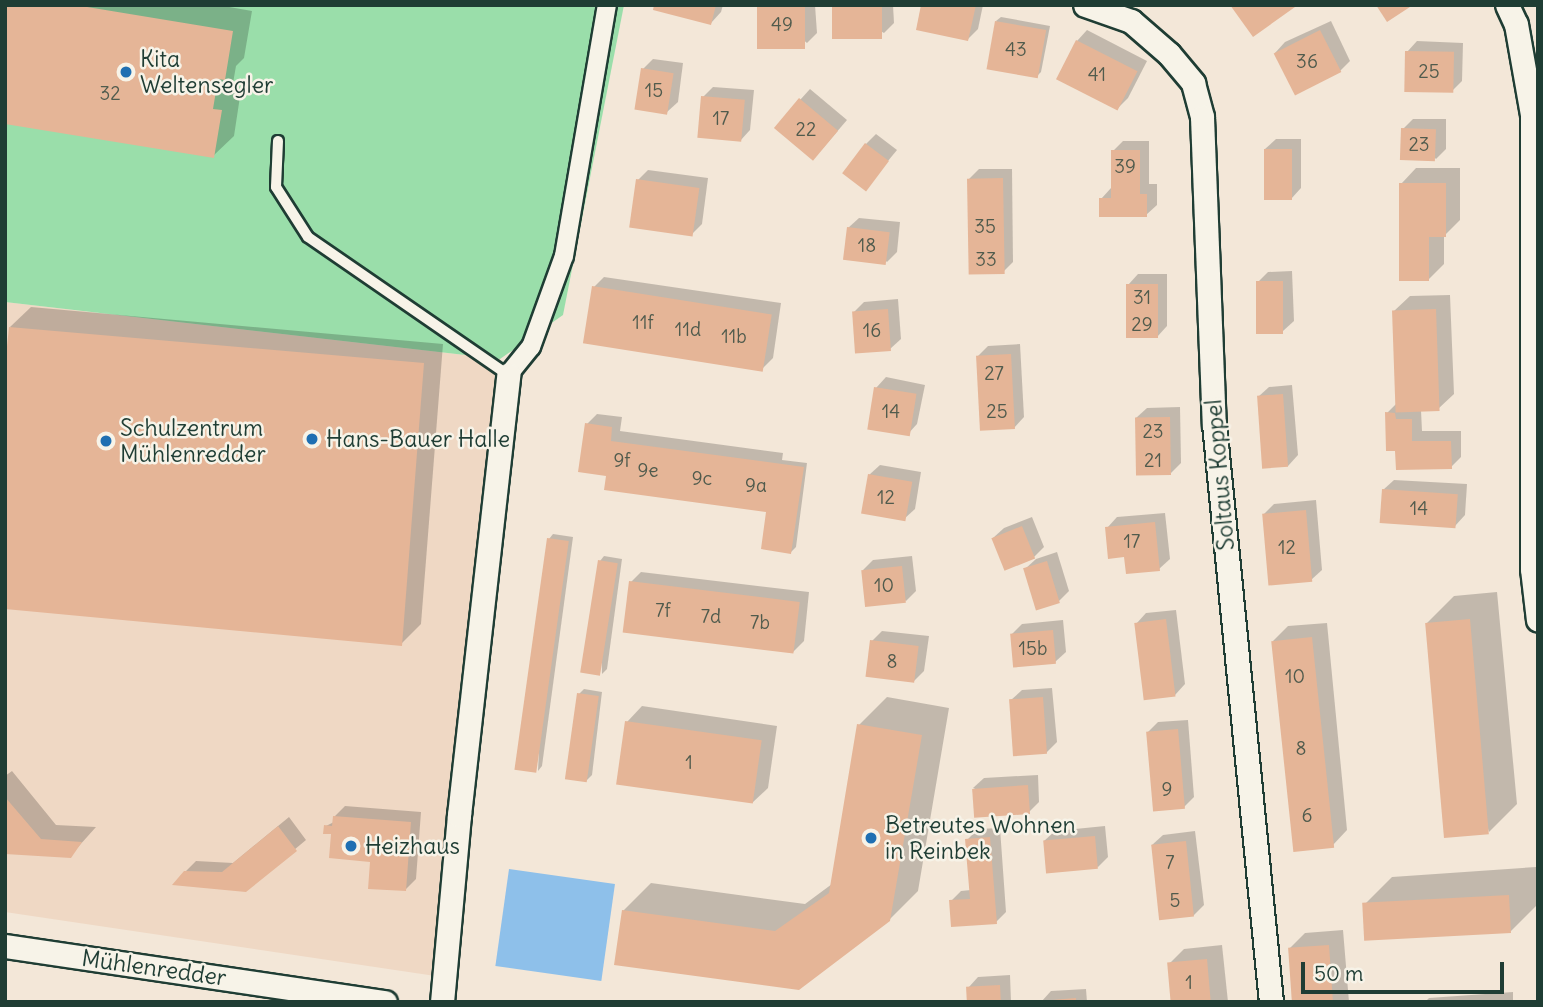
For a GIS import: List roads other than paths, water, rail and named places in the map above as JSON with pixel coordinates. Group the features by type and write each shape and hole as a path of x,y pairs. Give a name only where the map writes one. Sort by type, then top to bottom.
{"street":[{"path":"442,1002 459,815 508,374 531,347 564,256 607,5"},
{"name":"Soltaus Koppel","path":"1085,5 1130,22 1169,54 1193,83 1202,117 1214,424 1271,1002"},
{"path":"1507,5 1516,24 1532,115 1532,569 1538,620"},
{"name":"Mühlenredder","path":"5,946 385,1002"}],"lane":[{"path":"278,141 276,187 308,237 508,374"}],"water":[{"path":"509,869 615,884 601,981 495,966"}],"place":[{"name":"Kita Weltensegler","path":"126,72"},
{"name":"Hans-Bauer Halle","path":"312,439"},
{"name":"Schulzentrum Mühlenredder","path":"106,441"},
{"name":"Betreutes Wohnen in Reinbek","path":"871,838"},
{"name":"Heizhaus","path":"351,846"}]}
